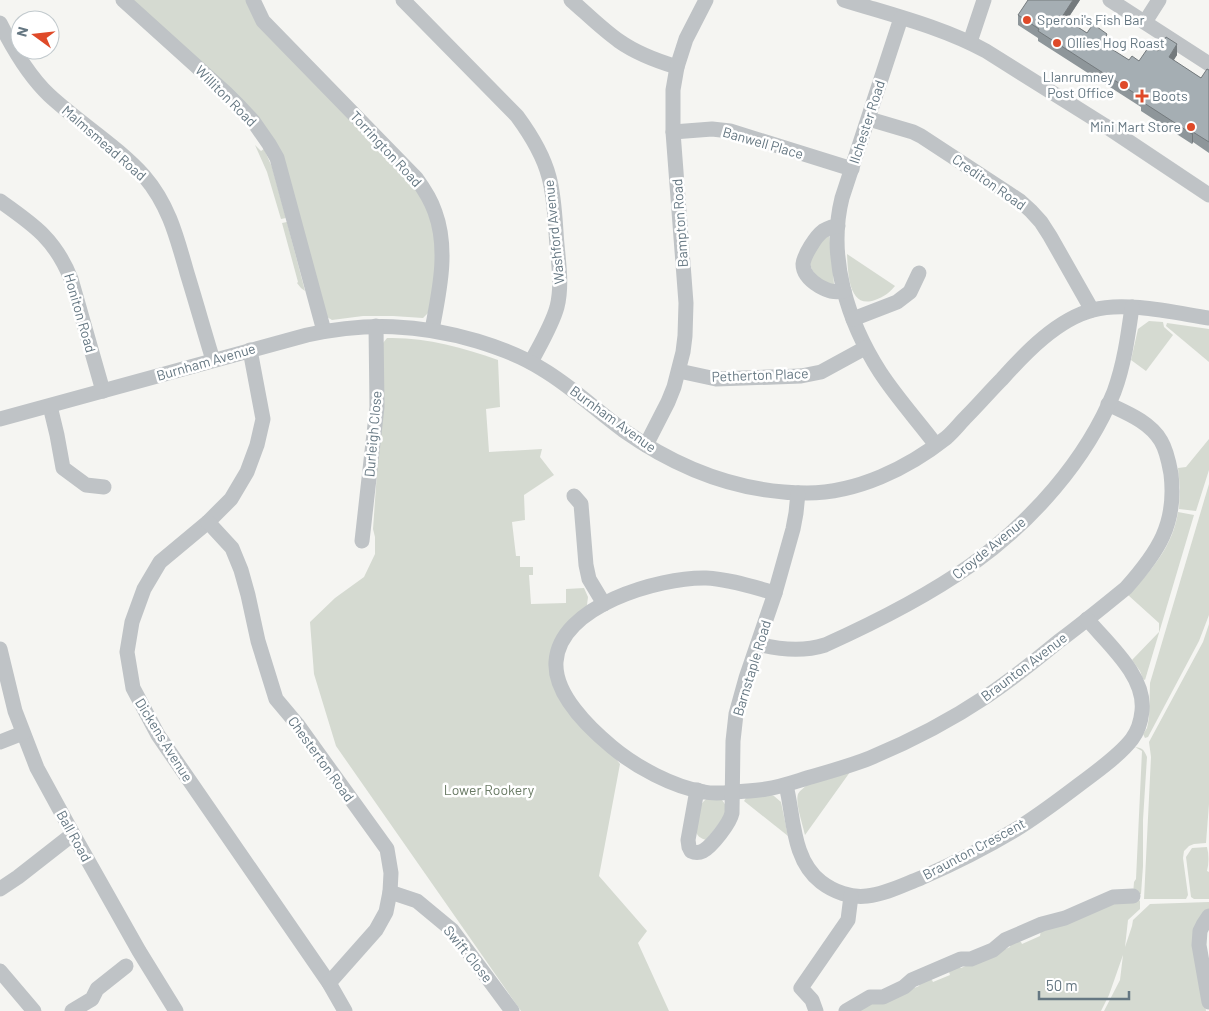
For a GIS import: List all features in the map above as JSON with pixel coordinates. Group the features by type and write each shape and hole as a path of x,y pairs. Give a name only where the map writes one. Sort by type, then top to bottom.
{"street":[{"name":"Williton Road","path":"123,0 226,93 253,122 269,144 280,169 324,331"},
{"name":"Torrington Road","path":"253,0 263,21 416,178 427,194 440,230 442,248 442,267 432,330"},
{"name":"Washford Avenue","path":"403,0 517,116 529,132 544,161 550,178 553,199 560,280 559,296 554,316 531,362"},
{"path":"571,0 619,41 653,59 677,67"},
{"name":"Bampton Road","path":"646,445 668,402 679,371 686,336 686,303 673,132 673,90 677,67 686,39 706,0"},
{"path":"844,0 940,30 970,42 1054,93 1209,195"},
{"path":"970,42 984,0"},
{"path":"1110,0 1209,64"},
{"path":"1145,22 1159,0"},
{"name":"Ilchester Road","path":"901,18 840,210 838,226 839,260 844,291 853,319 866,348 887,382 936,445"},
{"name":"Malmsmead Road","path":"0,23 24,65 49,94 131,163 145,177 155,191 172,220 213,360"},
{"name":"Crediton Road","path":"869,119 922,136 1020,201 1041,222 1092,310"},
{"name":"Banwell Place","path":"673,132 712,129 730,131 852,169"},
{"name":"Honiton Road","path":"0,201 41,231 54,246 64,263 71,279 103,392"},
{"path":"838,226 829,228 819,235 805,256 803,264 804,270 813,282 835,293 844,291"},
{"path":"853,319 897,302 910,292 920,273"},
{"name":"Burnham Avenue","path":"0,419 324,331 376,326 432,330 490,346 531,362 562,381 621,428 646,445 684,466 724,481 744,486 798,493 827,492 869,481 921,456 948,436 1025,353 1048,334 1072,318 1092,310 1110,307 1132,307 1209,318"},
{"name":"Croyde Avenue","path":"758,644 770,648 796,650 815,648 825,644 916,600 971,565 1009,535 1061,480 1086,445 1108,404 1119,378 1132,307"},
{"name":"Durleigh Close","path":"362,542 377,407 376,326"},
{"name":"Petherton Place","path":"679,371 716,379 801,376 820,372 866,348"},
{"name":"Dickens Avenue","path":"250,350 263,419 257,445 247,472 231,499 208,522 160,562 144,589 132,622 127,652 133,688 158,735 329,983 345,1011"},
{"name":"Braunton Avenue","path":"775,593 730,581 704,578 650,586 626,594 584,616 567,633 562,641 556,662 559,682 564,693 581,716 595,732 617,751 662,778 706,792 732,792 786,785 870,758 896,746 939,724 992,692 1025,668 1126,588 1147,563 1162,540 1170,520 1172,506 1170,466 1166,453 1161,441 1154,432 1137,418 1108,404"},
{"path":"50,406 63,468 86,485 104,487"},
{"name":"Barnstaple Road","path":"697,790 688,840 689,848 696,853 707,848 730,820 732,813 733,742 736,714 775,593 793,529 798,493"},
{"path":"574,496 581,504 589,579 604,604"},
{"name":"Chesterton Road","path":"208,522 232,548 242,570 258,641 276,699 297,724 387,849 392,873 386,912 376,930 329,983"},
{"name":"Braunton Crescent","path":"786,785 799,850 804,862 820,882 842,894 867,896 890,891 941,869 990,844 1016,829 1096,772 1127,745 1138,729 1141,718 1142,694 1138,684 1125,663 1087,619"},
{"name":"Ball Road","path":"0,649 12,699 37,768 142,956 176,1011"},
{"path":"0,742 23,733"},
{"path":"0,889 73,834"},
{"name":"Swift Close","path":"390,892 417,901 452,930 512,1011"},
{"path":"816,1011 812,1000 801,988 848,920 851,896"},
{"path":"846,1011 870,997 884,996 904,987 912,980 961,959 971,959 993,950 1005,940 1042,924 1065,918 1112,897 1133,896"},
{"path":"1209,916 1200,931 1199,945 1209,1002"},
{"path":"72,1011 92,999 97,989 126,966"},
{"path":"0,971 6,989 34,1011"}],"green space":[{"path":"129,0 247,0 406,174 428,207 438,249 429,312 423,318 363,316 332,320 327,317 283,161"},
{"path":"255,145 261,151 264,149 272,167 286,218 281,219 267,172"},
{"path":"287,222 305,291 297,283 282,223"},
{"path":"829,233 834,284 830,285 815,274 809,257"},
{"path":"847,254 895,286 878,299 866,302 859,299 851,287"},
{"path":"1149,321 1163,322 1164,327 1173,335 1146,371 1131,360 1138,329"},
{"path":"1167,323 1209,329 1209,362 1166,326"},
{"name":"Lower Rookery","path":"387,338 429,341 471,351 498,360 500,407 486,409 489,452 542,449 540,457 554,475 524,495 525,520 512,522 516,556 520,556 520,567 533,567 533,575 529,575 531,604 566,603 566,589 584,588 588,597 587,605 574,621 554,680 620,764 599,876 647,931 638,943 669,1011 521,1011 336,746 314,674 310,622 335,598 364,577 375,554 373,529 380,430 383,343"},
{"path":"1209,439 1209,470 1196,511 1179,509 1180,488 1178,468 1186,467"},
{"path":"1209,484 1209,615 1199,641 1148,737 1145,738 1143,734 1147,728 1149,718 1150,683"},
{"path":"1178,512 1194,515 1145,680 1132,660 1159,632 1159,623 1128,595 1160,557 1171,536"},
{"path":"1209,624 1209,804 1206,843 1194,844 1184,851 1183,858 1188,895 1186,899 1144,899 1151,757 1149,742 1203,642"},
{"path":"1135,747 1143,750 1147,757 1143,820 1143,866 1141,894 1138,895 1133,895 1136,879 1142,751"},
{"path":"850,772 805,835 797,798 798,794 807,785"},
{"path":"769,794 781,802 788,836 744,801 746,798"},
{"path":"709,797 722,800 728,812 706,840 699,837 696,831 700,808"},
{"path":"1207,847 1209,899 1194,899 1191,897 1186,857 1192,848"},
{"path":"1138,899 1140,901 1140,909 1128,920 1125,947 1133,920 1150,904 1209,902 1209,911 1196,931 1206,1011 1104,1011 1120,980 1123,955 1109,995 1101,1011 853,1011 869,1002 881,1002 919,986 921,981 926,979 933,982 950,975 949,972 952,967 956,965 961,968 1010,947 1011,942 1016,940 1022,944 1040,936 1041,929 1114,902"}],"building":[{"path":"1028,0 1073,0 1062,17 1087,33 1093,24 1107,34 1102,43 1129,60 1132,56 1139,61 1150,45 1158,51 1166,37 1177,44 1169,57 1201,78 1207,69 1209,70 1209,142 1193,132 1192,134 1141,101 1142,98 1038,31 1039,29 1018,15"}],"place":[{"name":"Speroni's Fish Bar","path":"1027,20"},
{"name":"Ollies Hog Roast","path":"1057,43"},
{"name":"Llanrumney Post Office","path":"1124,85"},
{"name":"Boots","path":"1142,96"},
{"name":"Mini Mart Store","path":"1191,127"}]}
